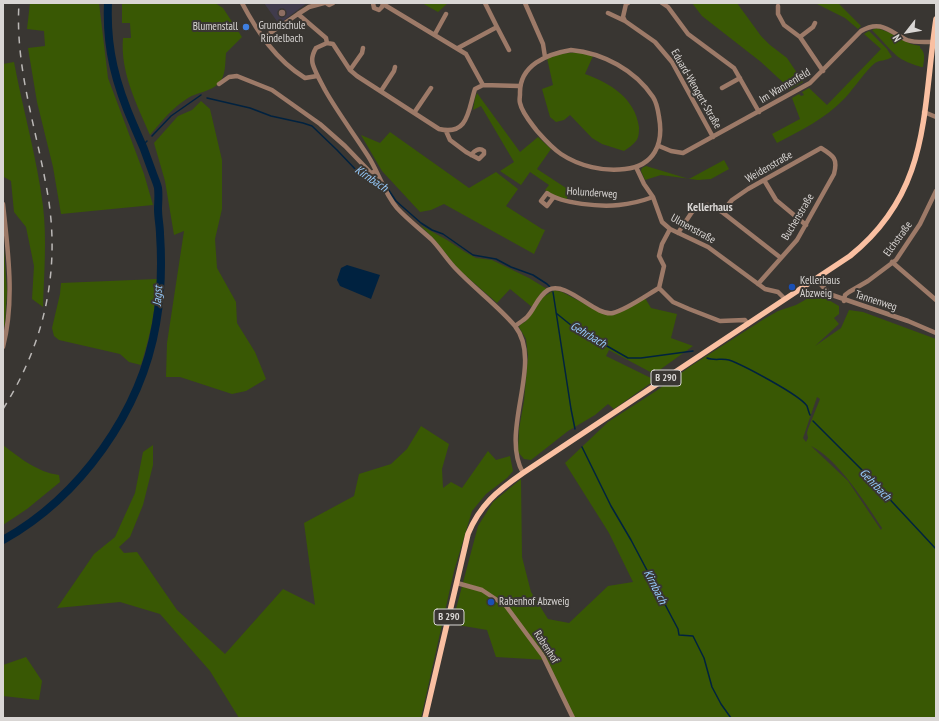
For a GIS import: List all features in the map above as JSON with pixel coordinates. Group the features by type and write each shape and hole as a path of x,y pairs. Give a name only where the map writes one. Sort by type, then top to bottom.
{"main road":[{"name":"B 290","path":"425,718 468,534 477,515 494,494 523,473 816,279 861,247 882,226 905,189 916,162 921,141 936,19"}],"street":[{"path":"242,3 263,38 278,57 294,72 305,78 317,76"},
{"path":"263,38 309,7 325,3 329,5 333,3"},
{"path":"373,3 373,7 377,10 381,8 383,3 466,54 482,85"},
{"path":"485,3 509,50"},
{"path":"525,3 543,44 545,57"},
{"path":"624,21 624,11 626,4 628,3"},
{"name":"Eduard-Wengert-Straße","path":"662,3 668,7 688,34 734,68 759,112"},
{"path":"778,6 778,14 784,25 800,38 823,71"},
{"name":"Eduard-Wengert-Straße","path":"608,13 624,21 655,42 666,53 713,137"},
{"path":"298,14 326,38 327,43"},
{"path":"435,34 446,14"},
{"path":"800,38 814,27 815,24"},
{"path":"458,48 497,27"},
{"name":"Im Wannenfeld","path":"659,146 671,151 683,153 759,112 810,83 861,31 867,28 888,28 908,40 932,42"},
{"path":"520,86 482,85 475,89 468,116 464,124 456,129 446,131 439,129 357,76 350,70 333,44 327,43 316,48 314,52 313,64 317,76 334,106 368,157 386,193 398,209 443,252 455,269 515,326 521,337 524,351 524,378 515,437 516,458 523,473"},
{"path":"350,70 362,53 363,48"},
{"path":"579,50 601,56 620,66 634,76 654,98 658,108 661,126 659,146 650,159 636,167 610,171 589,167 562,155 548,144 525,114 520,103 520,86 524,74 530,66 545,57 560,52 579,50"},
{"path":"381,91 395,67"},
{"path":"220,84 229,77 237,76 272,90 320,124 346,146 372,173 376,171"},
{"name":"Eduard-Wengert-Straße","path":"722,88 740,78"},
{"path":"414,113 431,88"},
{"path":"924,112 936,117"},
{"path":"446,131 450,140 471,155"},
{"name":"Weidenstraße","path":"722,212 732,200 821,148 830,153"},
{"name":"Buchenstraße","path":"758,284 797,240 806,225 834,174 836,165 835,159 830,153"},
{"name":"Ulmenstraße","path":"636,167 644,184 653,197 662,222 670,229 708,247 765,289 778,292 785,299"},
{"path":"764,180 776,200 806,225"},
{"name":"Elchstraße","path":"844,301 845,295 868,281 892,262 920,224 936,192"},
{"name":"Holunderweg","path":"553,198 572,202 608,206 621,205 653,197"},
{"path":"3,204 9,258 10,305 8,326 3,347"},
{"path":"678,233 692,212 699,206 708,205 722,212 781,258"},
{"path":"515,326 528,316 540,296 549,290 559,288 602,311 612,314 659,288 664,266 659,256 662,244 670,229"},
{"path":"892,262 936,300"},
{"name":"Tannenweg","path":"816,279 828,293 844,301 908,321 936,333"},
{"path":"659,288 673,302 689,309 720,320 745,320 748,324"},
{"name":"Rabenhof","path":"457,583 482,590 506,606 543,656 573,718"}],"shaded area":[{"name":"Grundschule Rindelbach","path":"264,3 307,3 279,24"}],"green space":[{"path":"30,3 99,3 108,78 144,174 153,205 61,214 53,167 37,102 28,48 45,46 44,31 27,29"},
{"path":"122,3 215,3 223,8 242,37 226,53 224,73 219,83 216,86 182,102 150,135 130,88 124,63 123,38 131,38 130,23 122,23"},
{"path":"422,3 448,3 438,12"},
{"path":"692,3 737,3 761,36 787,58 803,82 789,90 788,87 761,62 702,16"},
{"path":"815,3 838,3 861,26 858,29 845,18"},
{"path":"877,28 911,44 920,46 924,54 923,67 917,66 897,56 872,30"},
{"path":"869,31 887,49 892,57 875,63 844,99 829,112 812,124 777,143 772,134 800,119 792,98 799,94 801,96 804,95 802,92 809,88 827,105 881,49 864,34"},
{"path":"578,52 593,56 585,74 603,82 620,93 627,100 637,117 639,127 637,140 624,151 602,144 592,138 570,115 564,120 556,122 550,117 542,89 553,85 547,58 560,54"},
{"path":"14,62 37,170 43,206 45,244 43,307 32,299 34,266 26,227 14,212 11,181 4,177 3,172 3,64"},
{"path":"477,93 520,152 538,137 551,149 537,169 566,188 568,192 567,199 554,196 545,190 549,185 530,172 521,185 500,171 514,162 481,106 473,110"},
{"path":"201,101 210,109 222,160 222,209 215,239 217,268 236,302 237,323 255,352 266,379 246,391 232,394 180,377 166,377 167,343 184,231 174,235 165,181 154,143 178,116 192,110"},
{"path":"390,132 469,188 496,172 518,189 506,206 545,230 534,254 444,204 431,210 420,212 382,171 361,135 380,143"},
{"path":"724,160 729,169 711,179 689,179"},
{"path":"646,166 688,179 661,175 645,180 641,171 642,168"},
{"path":"420,225 476,258 492,260 529,278 547,289 540,294 532,307 510,289 497,303 458,269 435,240"},
{"path":"3,236 7,291 5,324 3,332"},
{"path":"157,279 152,322 141,365 129,362 120,354 59,340 54,336 52,328 61,283"},
{"path":"555,290 562,292 604,314 614,315 645,298 651,308 677,314 671,338 693,346 654,374 609,350 606,356 655,380 614,409 608,404 595,415 568,431 531,460 524,459 518,452 519,429 524,401 528,356 526,339 519,327 530,316 543,297"},
{"path":"820,295 839,306 839,314 834,318 839,324 815,346 841,328 849,310 863,312 936,339 936,718 574,718 547,660 496,657 487,630 452,624 478,526 493,502 521,479 522,557 531,592 548,619 569,623 608,586 633,582 609,533 565,463 608,422 764,319 778,311 796,305 812,296","holes":["817,397 820,399 808,429 808,438 806,442 803,438","811,446 831,460 841,471 868,507 882,528 881,530 848,481"]},
{"path":"421,426 449,444 442,469 443,488 451,482 462,488 488,451 496,460 510,456 513,471 507,478 486,494 472,511 454,571 421,718 239,718 210,671 160,614 120,602 57,608 94,554 115,537 135,493 143,452 153,445 153,465 143,505 130,537 119,547 124,553 137,552 177,610 225,654 283,589 315,605 304,523 354,496 359,474 391,464 407,449"},
{"path":"3,445 36,468 59,475 60,482 27,509 3,525"},
{"path":"26,657 42,681 39,700 3,696 3,665"}],"water":[{"path":"347,265 380,275 371,299 340,286 337,280 341,268"}],"waterway":[{"name":"Jagst","path":"3,540 31,522 57,500 81,476 103,449 121,420 137,389 148,357 156,324 161,268 158,188 144,148 117,81 109,36 108,3"},
{"name":"Kirnbach","path":"152,136 171,116 201,95"},
{"name":"Kirnbach","path":"207,98 250,108 271,116 312,126 357,171 377,186 383,187"},
{"name":"Kirnbach","path":"143,145 147,141"},
{"name":"Kirnbach","path":"386,188 396,201 421,223 432,230 443,234 473,255 496,259 511,267 533,275 550,287"},
{"name":"Kirnbach","path":"553,292 575,429"},
{"name":"Gehrbach","path":"556,313 572,326 628,358 641,358 693,351"},
{"name":"Gehrbach","path":"707,358 729,360 771,381 802,401 807,406 810,415"},
{"name":"Gehrbach","path":"813,421 869,477 936,549"},
{"name":"Kirnbach","path":"582,447 611,506 631,540 678,629 679,635 693,636 704,658 712,687 721,704 731,718"}],"railway":[{"path":"3,409 18,383 30,357 40,329 47,302 51,273 51,215 42,162 23,72 20,49 19,3"}],"place":[{"name":"Grundschule Rindelbach","path":"282,13"},
{"name":"Blumenstall","path":"246,27"},
{"name":"Kellerhaus Abzweig","path":"792,287"},
{"name":"Rabenhof Abzweig","path":"491,602"}],"district":[{"name":"Kellerhaus","path":"710,208"}]}
